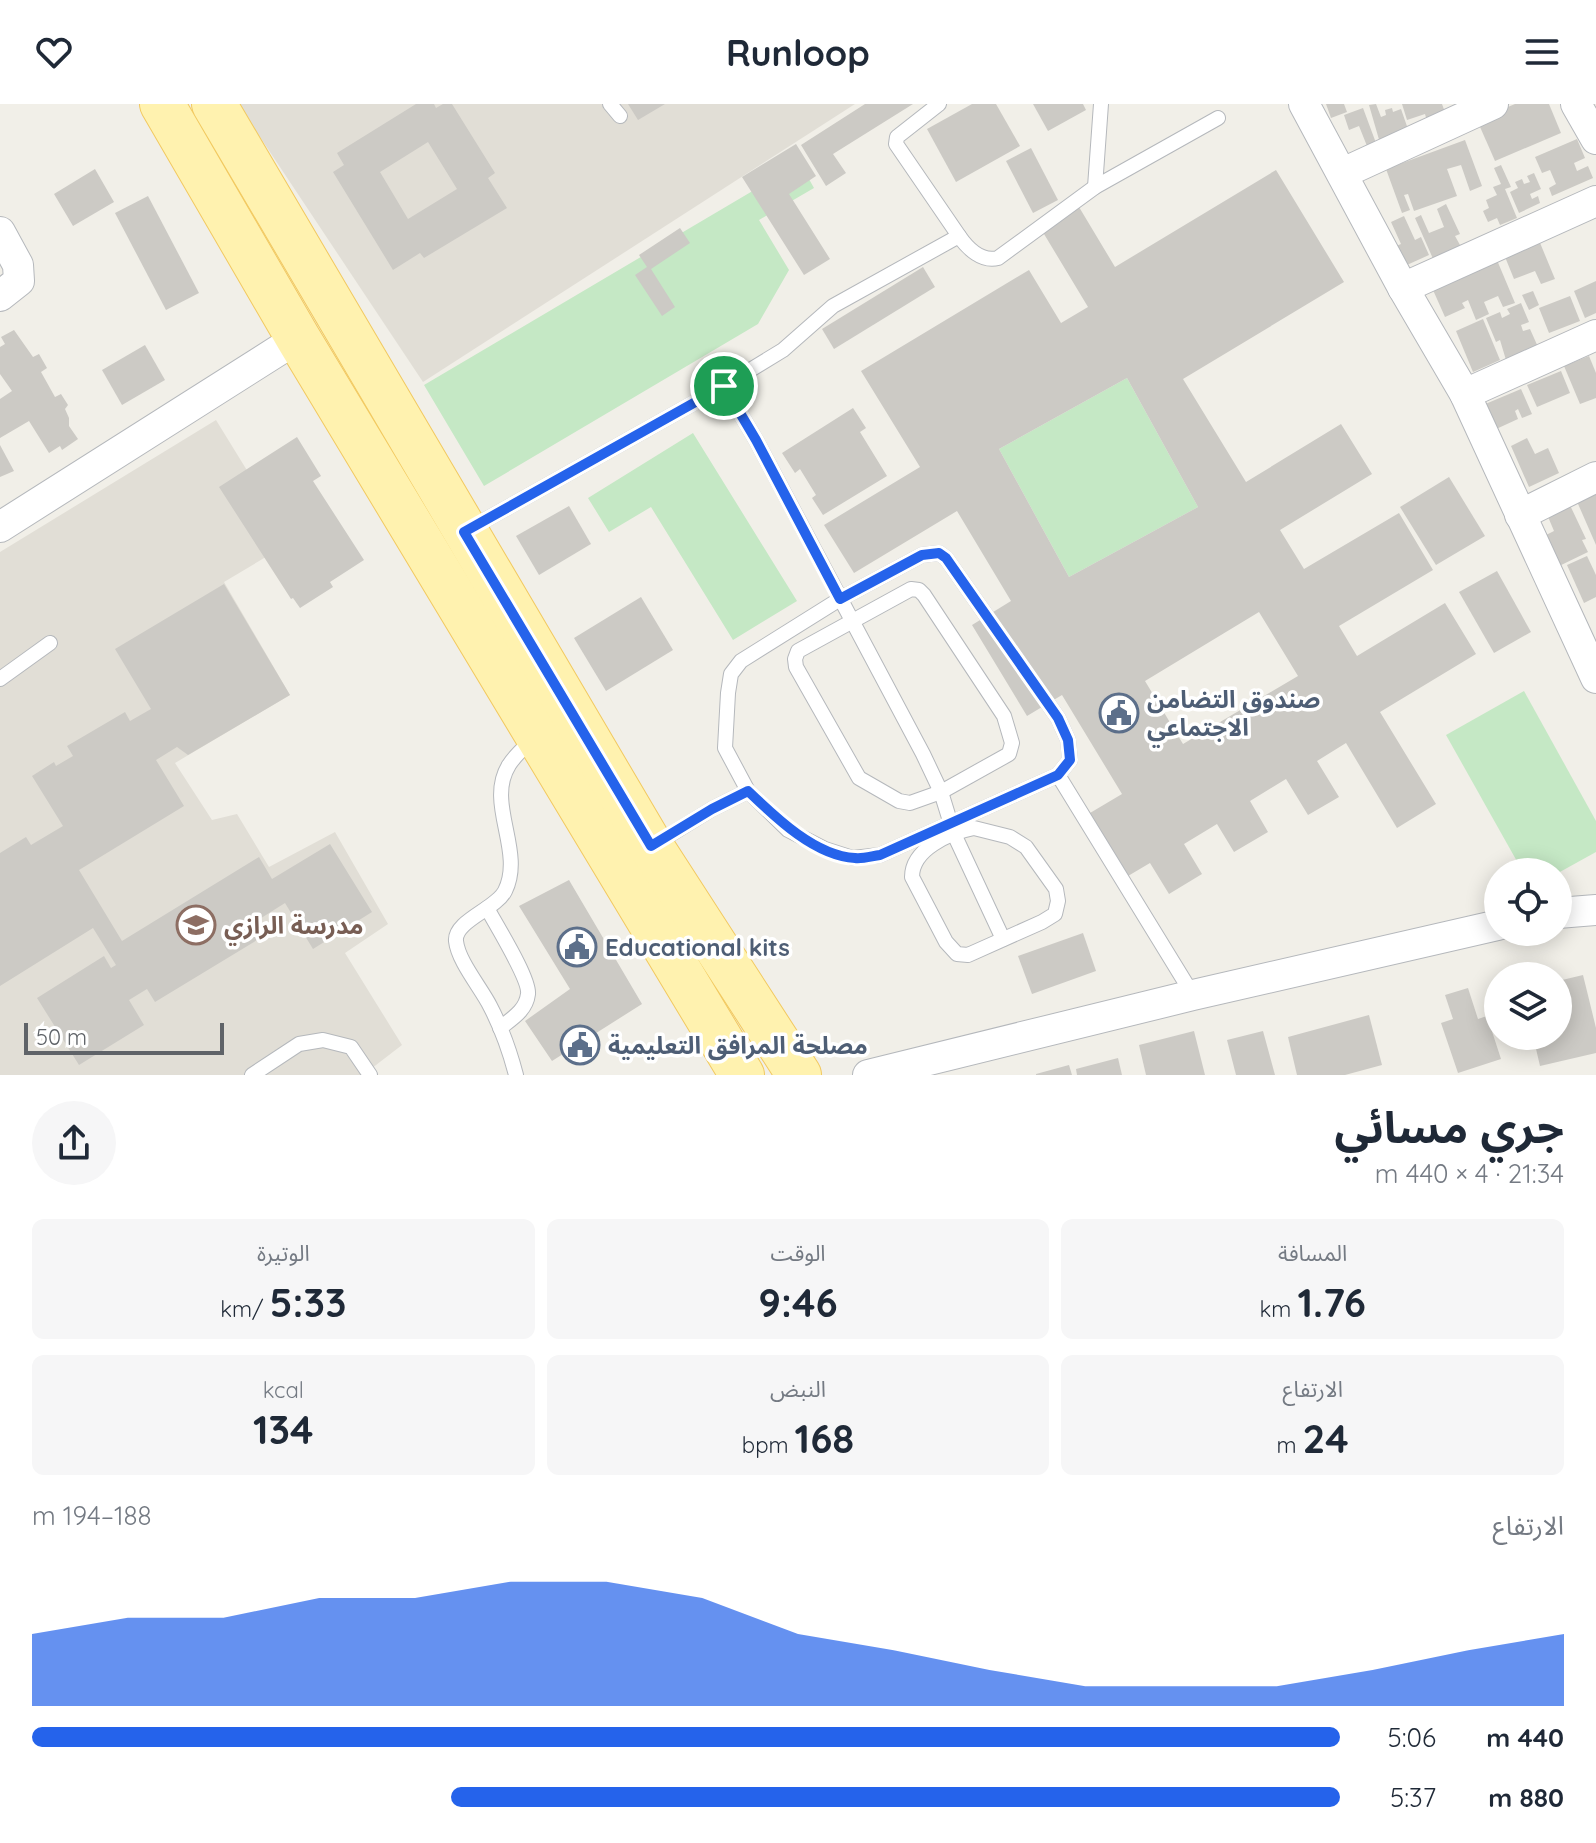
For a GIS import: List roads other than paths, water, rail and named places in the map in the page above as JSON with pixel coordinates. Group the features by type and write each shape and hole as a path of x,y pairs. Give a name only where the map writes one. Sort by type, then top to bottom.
{"main road":[{"path":"162,104 298,338 537,735 728,1067"},
{"path":"214,104 651,846 799,1075"}],"street":[{"path":"1304,104 1403,288 1465,394 1520,515 1586,629 1596,678"},
{"path":"1343,173 1493,104"},
{"path":"1403,288 1596,201"},
{"path":"0,232 18,265 19,281 0,296"},
{"path":"1465,394 1596,335"},
{"path":"0,527 298,338"},
{"path":"1520,515 1596,477"},
{"path":"1572,912 1596,910"},
{"path":"868,1075 1193,995 1484,928"}],"lane":[{"path":"610,104 620,116"},
{"path":"939,104 897,137 896,144 968,248 994,260 1095,187 1218,118"},
{"path":"1095,187 1101,104"},
{"path":"464,532 724,386 783,350 833,306 959,236"},
{"path":"724,386 756,440 941,792 952,829 1003,939"},
{"path":"939,553 946,558 1058,718 1068,740 1070,760 1058,775 952,829 880,855 853,858 825,849 788,830 748,791 725,748 731,674 741,661 840,599 922,555 939,553"},
{"path":"911,589 919,590 1004,716 1012,743 1009,754 941,792 910,803 899,801 864,783 796,667 795,659 798,651 851,620 911,589"},
{"path":"0,679 50,643"},
{"path":"516,1075 500,1028 457,948 455,936 459,928 503,895 510,880 510,858 500,794 508,766 537,735"},
{"path":"1058,775 1193,995"},
{"path":"651,846 748,791"},
{"path":"974,828 1010,837 1026,847 1056,889 1058,901 1055,914 968,955 957,954 946,942 912,877 912,866 924,850 952,829 974,828"},
{"path":"487,908 526,980 528,994 521,1011 500,1028"},
{"path":"252,1075 299,1044 323,1040 351,1047 370,1075"}],"place":[{"name":"صندوق التضامن الاجتماعي","path":"1119,713"},
{"name":"مدرسة الرازي","path":"196,925"},
{"name":"Educational kits","path":"577,947"},
{"name":"مصلحة المرافق التعليمية","path":"580,1045"}]}
